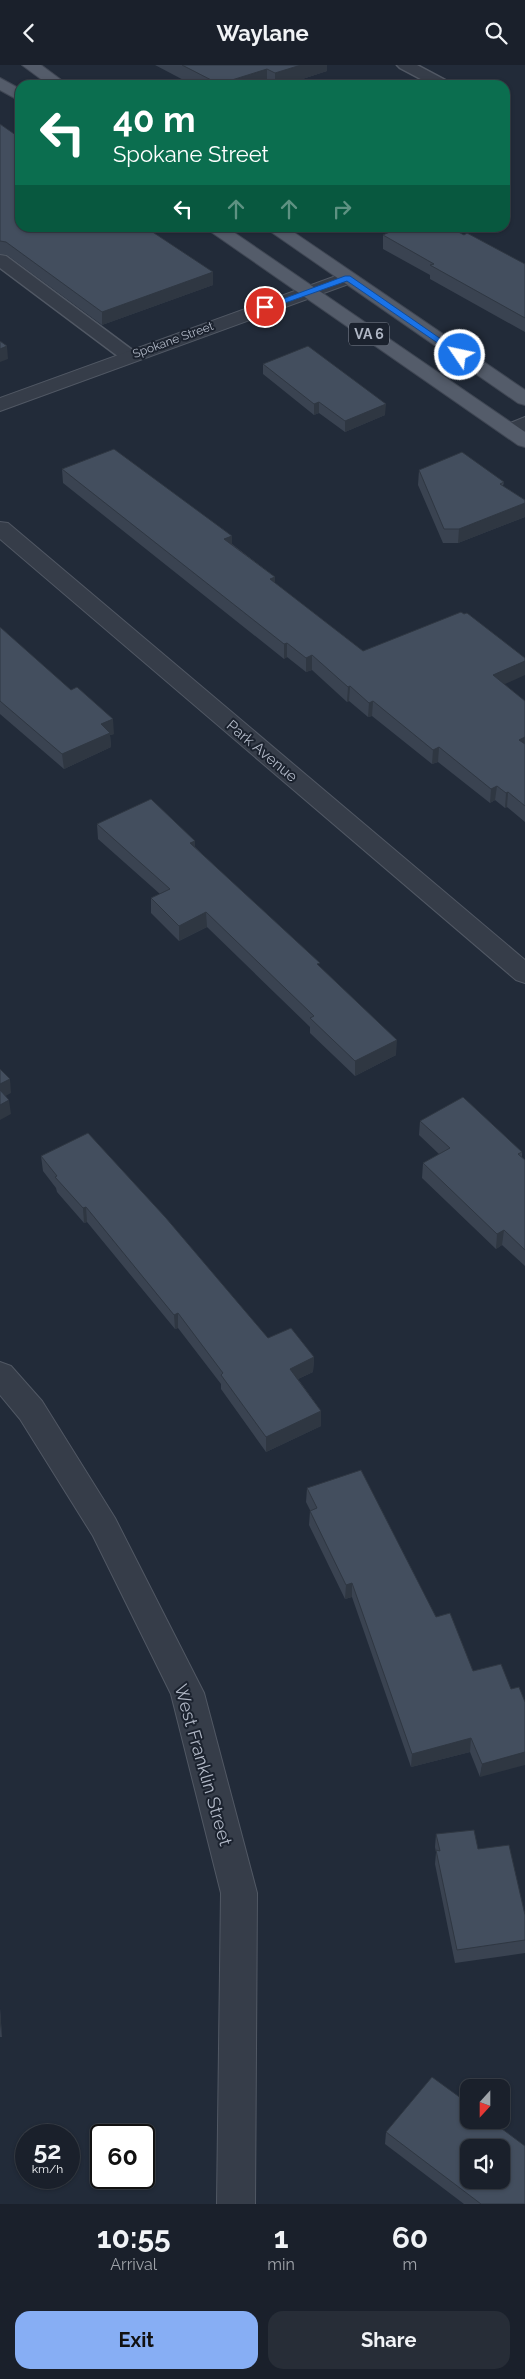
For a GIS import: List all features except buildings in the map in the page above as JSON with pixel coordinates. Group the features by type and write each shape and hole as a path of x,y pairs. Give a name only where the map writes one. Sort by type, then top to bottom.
{"main road":[{"path":"30,65 52,80"},
{"path":"0,83 15,93"},
{"name":"VA 6","path":"220,232 520,431"},
{"name":"VA 6","path":"280,232 525,399"}],"street":[{"name":"Spokane Street","path":"0,405 129,356 348,278"},
{"name":"Park Avenue","path":"0,528 525,974"},
{"name":"West Franklin Street","path":"0,1374 31,1410 104,1527 187,1693 239,1893 236,2204"}],"lane":[{"path":"406,65 434,80"},
{"path":"0,260 129,356"}],"route":[{"path":"265,307 348,278 460,355"}]}
